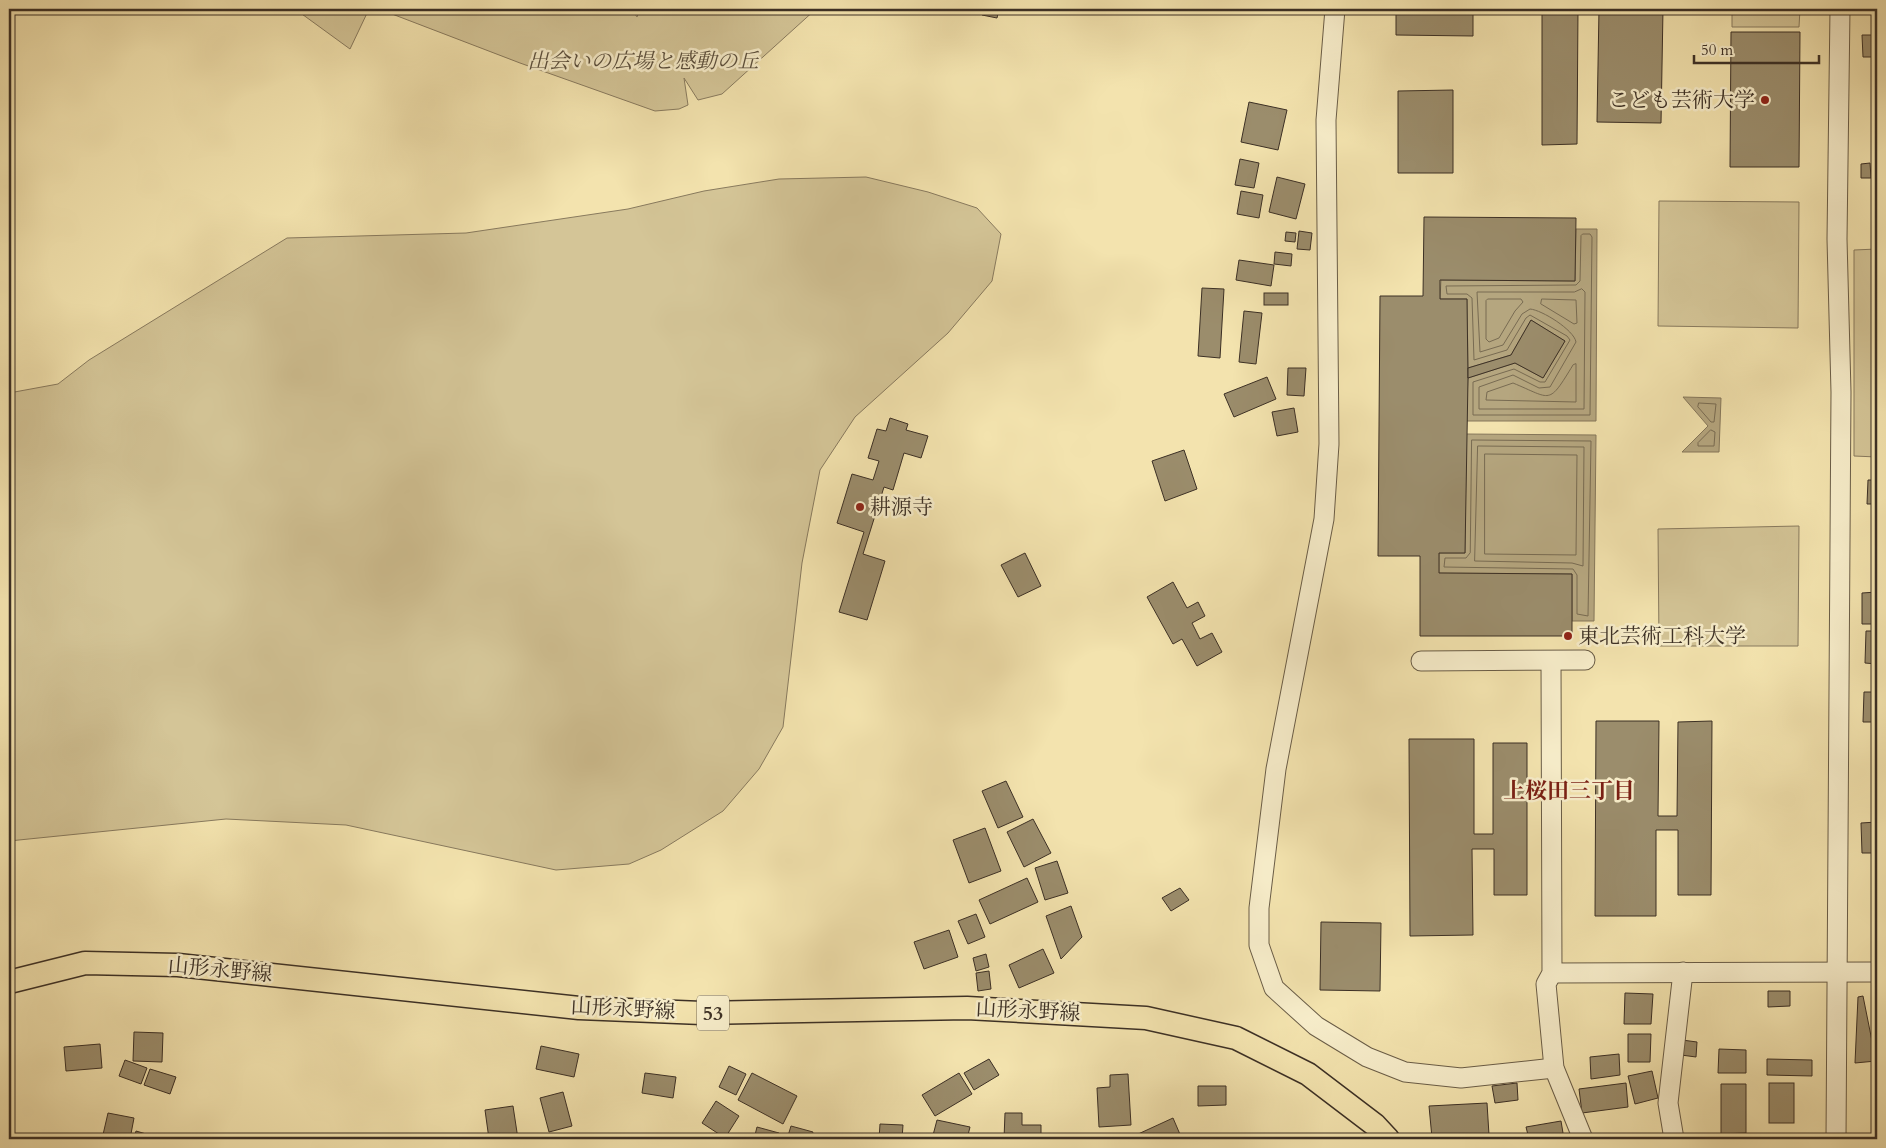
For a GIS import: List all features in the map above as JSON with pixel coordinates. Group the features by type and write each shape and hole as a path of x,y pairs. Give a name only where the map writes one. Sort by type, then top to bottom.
{"main road":[{"name":"山形永野線","path":"9,982 85,963 178,965 579,1008 702,1013 968,1008 1146,1018 1236,1038 1308,1074 1375,1125 1388,1139"}],"street":[{"path":"1335,9 1326,120 1329,444 1324,519 1276,770 1259,908 1259,945 1274,988 1316,1026 1367,1057 1405,1072 1461,1078 1554,1068"},
{"path":"1836,1139 1841,392 1838,229 1840,9"},
{"path":"1551,660 1552,973 1546,984 1554,1068 1583,1139"},
{"path":"1420,661 1585,660"},
{"path":"1674,1139 1668,1103 1683,972"},
{"path":"1552,973 1877,972"}],"green space":[{"path":"295,9 369,9 350,49"},
{"name":"出会いの広場と感動の丘","path":"379,9 632,9 637,17 640,9 816,9 722,94 698,100 684,78 688,105 679,109 655,111 520,63"},
{"path":"1732,9 1800,9 1799,27 1732,27"},
{"path":"866,177 928,192 977,208 1001,234 992,281 948,333 855,417 820,470 802,563 783,727 759,769 723,811 661,850 629,864 556,870 346,825 226,819 9,841 9,393 58,384 89,360 287,238 466,233 628,209 704,191 779,179"},
{"path":"1659,201 1799,202 1798,328 1658,326"},
{"path":"1877,249 1877,457 1854,456 1854,250"},
{"path":"1799,526 1798,646 1659,646 1658,529"}],"water":[{"path":"1576,229 1597,229 1596,421 1466,421 1468,378 1515,363 1543,378 1565,341 1531,320 1511,355 1468,368 1467,299 1440,299 1441,280 1575,281"},
{"path":"1683,397 1721,398 1719,452 1682,452 1708,426"},
{"path":"1466,434 1596,435 1594,621 1572,621 1572,574 1439,573 1439,553 1465,553"}],"building":[{"path":"984,9 999,9 997,18 982,15"},
{"path":"1396,9 1473,9 1473,36 1396,35"},
{"path":"1542,9 1578,9 1577,144 1542,145"},
{"path":"1599,9 1663,9 1661,123 1597,122"},
{"name":"こども芸術大学","path":"1731,32 1800,32 1799,167 1730,167"},
{"path":"1862,35 1877,35 1877,57 1863,57"},
{"path":"1872,61 1877,61 1877,91 1873,91"},
{"path":"1453,90 1453,173 1398,173 1398,91"},
{"path":"1249,102 1287,110 1278,150 1241,142"},
{"path":"1240,159 1259,163 1254,188 1235,185"},
{"path":"1870,163 1871,178 1861,178 1861,164"},
{"path":"1277,177 1305,184 1296,219 1269,212"},
{"path":"1241,191 1263,195 1259,218 1237,214"},
{"path":"1424,217 1576,218 1575,281 1440,280 1440,299 1467,299 1468,378 1465,553 1439,553 1439,573 1572,574 1572,636 1420,636 1420,556 1378,556 1380,296 1423,296"},
{"path":"1299,231 1312,233 1310,250 1297,249"},
{"path":"1286,232 1296,233 1295,242 1285,241"},
{"path":"1275,252 1292,254 1291,266 1274,264"},
{"path":"1239,260 1274,265 1271,286 1236,280"},
{"path":"1202,288 1224,289 1220,358 1198,356"},
{"path":"1264,293 1288,293 1288,305 1264,305"},
{"path":"1244,311 1262,313 1256,364 1239,362"},
{"path":"1531,320 1565,341 1543,378 1515,363 1468,378 1468,368 1511,355"},
{"path":"1288,368 1306,368 1304,396 1287,395"},
{"path":"1267,377 1276,399 1234,417 1224,394"},
{"path":"1294,408 1298,432 1277,436 1272,412"},
{"name":"耕源寺","path":"890,418 908,424 906,430 928,436 921,458 904,453 893,490 884,487 863,554 885,561 867,620 839,612 864,532 837,523 852,474 873,480 879,461 868,458 877,429 886,431"},
{"path":"1184,450 1197,489 1165,501 1152,461"},
{"path":"1868,480 1877,480 1877,504 1867,504"},
{"path":"1877,519 1877,539 1876,539"},
{"path":"1873,548 1877,548 1877,569 1872,569"},
{"path":"1025,553 1041,586 1018,597 1001,565"},
{"path":"1173,582 1187,608 1198,602 1205,616 1192,623 1200,639 1212,633 1222,652 1197,666 1182,639 1173,644 1147,597"},
{"path":"1877,592 1877,624 1862,624 1862,593"},
{"path":"1866,631 1877,631 1877,664 1865,663"},
{"path":"1864,692 1877,692 1877,722 1863,722"},
{"path":"1596,721 1659,721 1658,816 1677,816 1678,722 1712,721 1711,895 1678,895 1678,830 1656,830 1656,916 1595,916"},
{"path":"1409,739 1474,739 1474,834 1493,834 1493,743 1527,743 1527,895 1494,895 1494,849 1472,849 1473,935 1410,936"},
{"path":"1006,781 1023,817 998,828 982,791"},
{"path":"1033,819 1051,853 1024,867 1007,832"},
{"path":"1877,822 1877,853 1862,853 1861,823"},
{"path":"985,828 1001,871 969,883 953,840"},
{"path":"1057,861 1068,893 1045,900 1035,868"},
{"path":"1027,878 1038,902 990,924 979,900"},
{"path":"1180,888 1189,900 1171,911 1162,898"},
{"path":"1071,906 1082,937 1061,959 1046,916"},
{"path":"976,914 985,937 968,944 958,921"},
{"path":"1321,922 1381,923 1380,991 1320,990"},
{"path":"949,930 958,957 924,969 914,942"},
{"path":"1043,949 1054,973 1019,988 1009,965"},
{"path":"986,954 989,967 976,971 973,958"},
{"path":"989,971 991,989 978,991 976,973"},
{"path":"1768,991 1790,991 1790,1006 1768,1007"},
{"path":"1625,993 1653,994 1651,1024 1624,1024"},
{"path":"1863,996 1876,1061 1855,1063 1858,997"},
{"path":"134,1032 163,1033 162,1062 133,1061"},
{"path":"1628,1034 1651,1034 1650,1062 1628,1062"},
{"path":"1682,1040 1697,1042 1696,1057 1681,1055"},
{"path":"100,1044 102,1068 66,1071 64,1047"},
{"path":"541,1046 579,1054 574,1077 536,1069"},
{"path":"1719,1049 1746,1050 1746,1073 1718,1073"},
{"path":"1619,1054 1620,1075 1591,1079 1590,1057"},
{"path":"989,1059 999,1075 974,1090 964,1073"},
{"path":"1767,1059 1812,1060 1812,1076 1767,1075"},
{"path":"125,1060 147,1068 141,1084 119,1076"},
{"path":"729,1066 746,1074 736,1095 719,1087"},
{"path":"150,1069 176,1077 170,1094 144,1085"},
{"path":"1652,1071 1658,1098 1635,1104 1628,1076"},
{"path":"645,1073 676,1077 673,1098 642,1093"},
{"path":"752,1073 797,1096 783,1124 738,1100"},
{"path":"959,1073 972,1094 935,1116 922,1095"},
{"path":"1128,1074 1131,1125 1099,1127 1097,1088 1110,1087 1110,1075"},
{"path":"1517,1083 1518,1100 1495,1103 1492,1086"},
{"path":"1626,1083 1628,1107 1582,1113 1579,1089"},
{"path":"1769,1083 1794,1083 1794,1123 1769,1123"},
{"path":"1721,1084 1746,1084 1746,1133 1721,1134"},
{"path":"1198,1086 1226,1086 1226,1105 1198,1106"},
{"path":"563,1092 572,1126 549,1132 540,1098"},
{"path":"716,1101 739,1116 725,1138 702,1123"},
{"path":"1487,1103 1489,1135 1432,1138 1429,1106"},
{"path":"513,1106 518,1139 489,1139 485,1110"},
{"path":"108,1113 134,1118 130,1139 102,1139"},
{"path":"1005,1113 1022,1113 1022,1125 1041,1125 1041,1139 1004,1139"},
{"path":"1173,1118 1182,1139 1137,1139 1136,1135"},
{"path":"937,1120 970,1127 967,1139 932,1139"},
{"path":"1561,1121 1564,1139 1529,1139 1526,1127"},
{"path":"880,1124 903,1125 902,1139 879,1139"},
{"path":"791,1126 813,1132 811,1139 787,1139"},
{"path":"757,1127 779,1133 777,1139 754,1139"},
{"path":"136,1131 153,1136 153,1139 134,1139"},
{"path":"1656,1136 1656,1139 1610,1139 1610,1138"}],"place":[{"name":"こども芸術大学","path":"1765,100"},
{"name":"耕源寺","path":"860,507"},
{"name":"東北芸術工科大学","path":"1568,636"}],"district":[{"name":"上桜田三丁目","path":"1569,791"}]}
